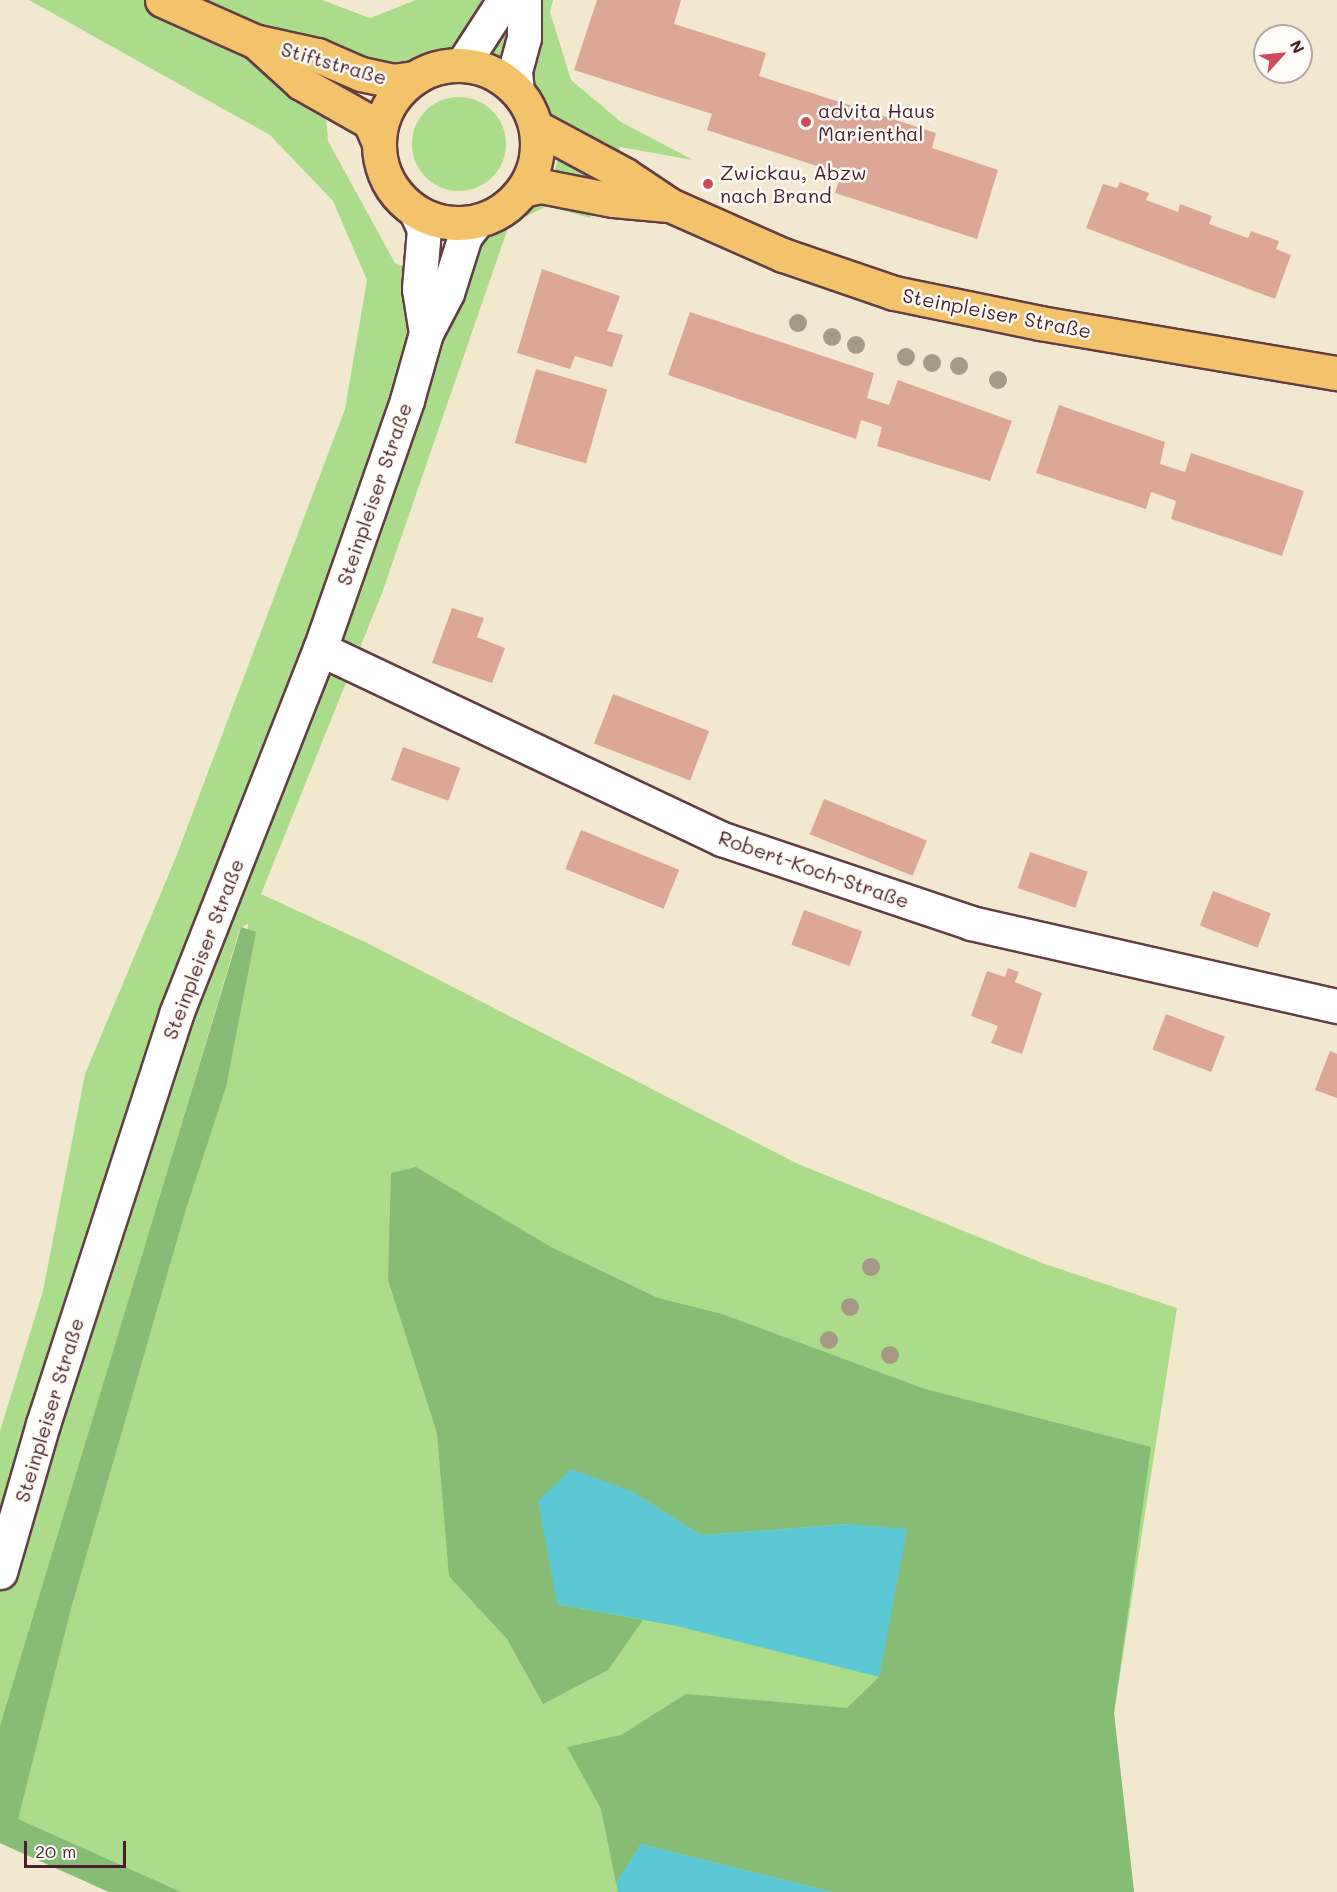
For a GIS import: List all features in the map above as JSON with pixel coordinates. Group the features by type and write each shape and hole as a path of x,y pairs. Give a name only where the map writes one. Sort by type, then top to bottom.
{"main road":[{"name":"Stiftstraße","path":"162,0 254,41 317,55 361,74 393,81 414,78"},
{"name":"Stiftstraße","path":"254,41 301,83 370,122 379,143"},
{"path":"462,65 492,72 517,91 536,127 536,160 523,190 510,205 476,222 445,223 416,212 393,189 385,175 379,143 392,100 414,78 437,68 462,65"},
{"name":"Steinpleiser Straße","path":"536,127 625,175 670,205 783,255 894,293 1040,323 1337,374"},
{"name":"Steinpleiser Straße","path":"523,190 541,186 613,200 670,205"}],"street":[{"path":"462,65 504,0"},
{"path":"517,91 515,71 524,38 524,0"},
{"name":"Steinpleiser Straße","path":"416,212 424,229 419,289 426,333"},
{"name":"Steinpleiser Straße","path":"0,1572 43,1424 176,1014 320,649 407,400 426,333 447,294 465,236 476,222"},
{"name":"Robert-Koch-Straße","path":"320,649 722,839 971,923 1337,1006"}],"green space":[{"path":"29,0 322,0 370,18 416,0 553,0 550,12 571,80 621,122 693,160 620,147 590,218 547,206 509,225 382,593 261,894 367,943 798,1164 1045,1264 1177,1308 1114,1713 1134,1892 109,1892 0,1843 0,1431 43,1291 85,1074 176,857 345,409 367,280 333,201 270,135","holes":["456,47 532,76 540,105 564,133 548,200 514,214 479,237 459,289 395,263 328,141 326,115 357,54 383,65 411,65","248,924 248,945 171,1159 240,928"]},
{"path":"459,97 477,101 492,111 502,126 506,144 502,162 492,177 477,187 459,191 441,187 426,177 416,162 412,144 416,126 426,111 441,101"},
{"path":"241,927 256,932 226,1087 186,1209 72,1605 18,1819 181,1892 109,1892 0,1843 0,1726"},
{"path":"416,1167 551,1247 658,1298 722,1314 925,1389 1151,1447 1114,1713 1134,1892 833,1892 641,1844 616,1883 601,1809 567,1747 621,1735 686,1694 847,1708 879,1677 849,1524 701,1535 631,1491 557,1604 643,1620 608,1670 543,1704 507,1639 449,1576 437,1433 388,1280 391,1173"}],"water":[{"path":"571,1469 631,1491 701,1535 849,1524 907,1529 879,1677 677,1626 557,1604 538,1501"},
{"path":"641,1844 833,1892 618,1892 616,1883"}],"building":[{"name":"advita Haus Marienthal","path":"597,0 681,0 674,24 766,53 759,76 936,133 932,148 998,170 977,239 835,193 841,174 707,130 712,114 574,70"},
{"path":"1120,182 1149,193 1146,200 1178,212 1180,204 1212,216 1209,224 1248,238 1251,231 1279,241 1276,249 1291,255 1275,299 1086,228 1103,184 1117,188"},
{"path":"542,269 620,296 607,331 623,335 612,367 575,356 570,369 517,353"},
{"path":"690,312 874,373 867,398 889,405 898,380 1012,421 990,481 877,446 882,427 861,420 856,439 668,375"},
{"path":"536,369 607,389 586,463 515,443"},
{"path":"1059,405 1165,442 1160,464 1185,472 1191,453 1304,491 1282,556 1171,519 1176,501 1151,492 1146,509 1036,473"},
{"path":"452,608 484,618 477,637 505,648 492,683 432,663"},
{"path":"613,694 709,731 690,780 594,743"},
{"path":"403,747 460,768 448,801 391,780"},
{"path":"824,799 927,841 913,876 810,834"},
{"path":"581,830 679,870 664,909 565,869"},
{"path":"1030,852 1088,872 1075,908 1018,888"},
{"path":"1213,891 1271,913 1258,948 1200,926"},
{"path":"804,910 862,931 850,966 791,945"},
{"path":"1008,968 1019,972 1015,982 1042,993 1022,1054 991,1043 998,1026 971,1016 987,971 1005,977"},
{"path":"1166,1014 1225,1037 1211,1072 1152,1049"},
{"path":"1330,1051 1337,1054 1337,1098 1315,1090"}],"place":[{"name":"advita Haus Marienthal","path":"806,122"},
{"name":"Zwickau, Abzw nach Brand","path":"708,184"}]}
